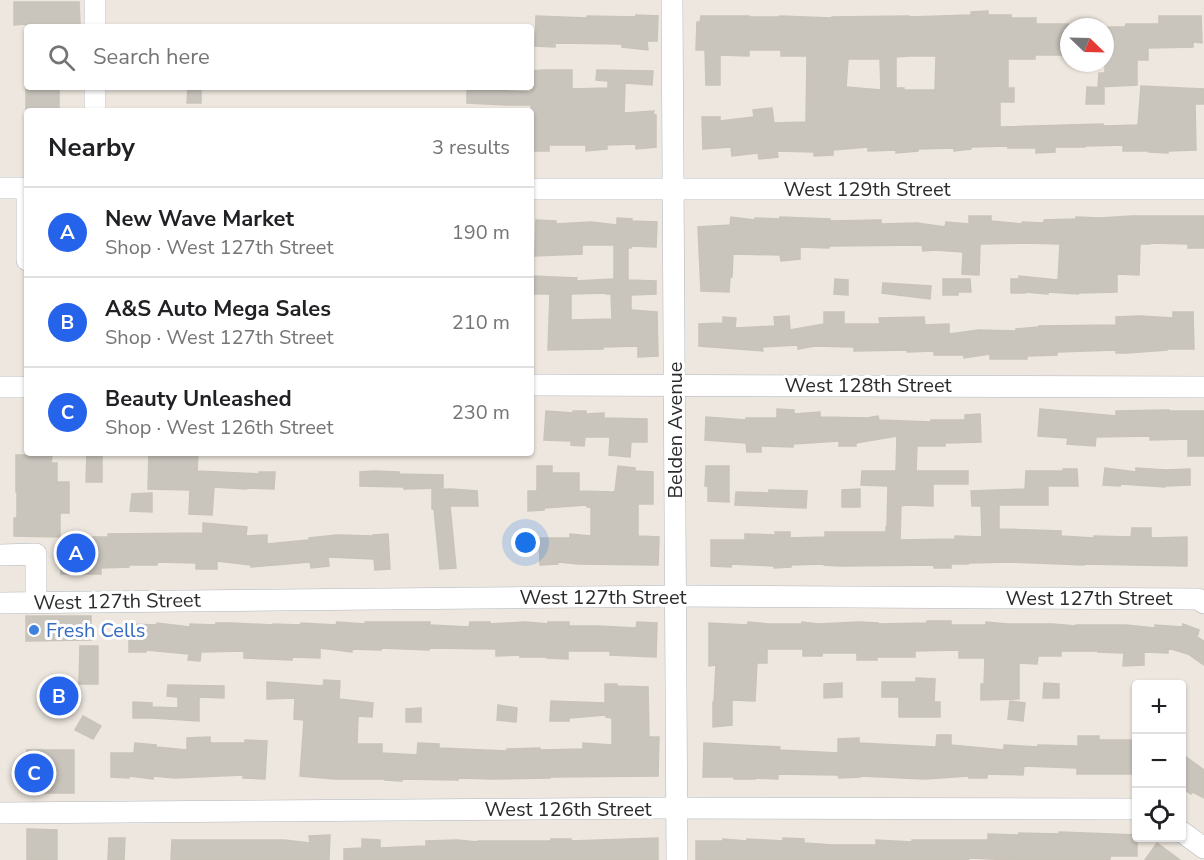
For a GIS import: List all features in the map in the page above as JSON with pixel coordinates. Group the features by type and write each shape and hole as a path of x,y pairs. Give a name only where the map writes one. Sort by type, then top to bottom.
{"street":[{"path":"95,0 95,24"},
{"name":"Belden Avenue","path":"672,0 677,860"},
{"path":"95,90 95,108"},
{"path":"0,188 24,188"},
{"name":"West 129th Street","path":"534,189 1204,189"},
{"name":"West 128th Street","path":"534,385 1204,387"},
{"path":"0,387 24,387"},
{"path":"0,555 36,554 36,602"},
{"name":"West 127th Street","path":"0,603 676,596 1198,599 1204,603"},
{"name":"West 126th Street","path":"0,813 677,808 1132,809"},
{"path":"1186,835 1204,848"}],"building":[{"path":"14,2 79,2 80,24 14,25"},
{"path":"988,11 988,15 1036,18 1036,24 1060,24 1060,55 1035,55 1035,59 1008,59 1008,88 1014,88 1014,102 1000,102 1000,127 1138,125 1141,86 1204,89 1204,104 1195,104 1196,150 1168,151 1168,153 1123,151 1123,145 1055,147 1055,152 1036,153 1036,148 1008,148 1008,146 971,147 971,149 954,151 954,148 918,149 918,151 896,153 896,150 868,151 868,147 833,150 833,155 814,156 814,152 777,151 778,157 759,159 758,153 732,156 731,147 703,149 702,117 720,117 720,121 754,117 753,110 772,108 774,123 806,122 807,56 781,56 781,50 749,50 749,56 720,55 720,85 706,85 705,50 696,50 697,22 700,22 701,16 832,18 971,15 971,12","holes":["936,56 935,90 896,88 896,57","848,59 880,59 881,90 846,87"]},
{"path":"636,15 658,16 657,41 647,41 648,50 622,47 622,44 555,43 555,47 535,46 536,16 587,18 587,16 636,17"},
{"path":"1159,16 1201,16 1202,43 1193,42 1193,47 1148,48 1148,60 1137,60 1137,85 1098,87 1099,73 1114,72 1114,27 1125,27 1126,24 1159,24"},
{"path":"572,70 572,89 608,88 608,81 596,80 597,70 653,71 652,85 625,83 624,113 654,111 656,147 636,149 636,144 607,145 607,149 586,151 586,145 549,145 549,151 534,151 534,108 531,108 531,105 467,103 467,90 531,92 534,90 534,71"},
{"path":"1087,87 1104,88 1104,104 1086,104"},
{"path":"26,90 59,90 59,108 26,108"},
{"path":"188,90 201,90 201,103 187,103"},
{"path":"969,216 991,216 991,221 1022,224 1022,222 1044,223 1044,220 1076,219 1076,217 1204,216 1204,248 1188,248 1188,244 1140,244 1139,275 1117,274 1117,292 1011,293 1011,279 1019,279 1019,276 1058,280 1060,244 1026,243 980,244 979,275 962,274 963,252 923,251 922,245 800,247 800,259 781,261 780,255 733,254 729,292 701,291 698,227 730,225 731,217 755,220 755,218 780,219 780,217 830,219 830,221 881,220 881,224 917,223 945,227 946,222 969,224"},
{"path":"617,218 657,222 656,247 631,246 628,248 628,280 656,281 656,294 631,295 631,310 657,312 658,356 638,357 638,346 548,350 550,294 534,294 534,276 577,278 576,281 614,279 614,245 582,245 582,254 535,256 536,220 556,221 556,224 591,222 617,225","holes":["571,294 611,294 612,319 571,320"]},
{"path":"835,279 848,280 848,295 834,294"},
{"path":"943,279 970,279 971,292 943,295"},
{"path":"883,283 931,286 930,299 882,293"},
{"path":"824,312 844,312 844,324 880,324 879,318 924,317 925,325 949,324 949,334 979,330 1016,331 1016,329 1039,326 1116,325 1116,317 1173,318 1173,312 1193,312 1194,349 1127,353 1116,353 1116,350 1057,352 1057,355 1027,356 1027,359 990,359 990,354 964,358 964,355 934,355 934,351 854,351 854,347 815,346 798,349 798,345 762,347 763,351 699,346 699,324 723,323 723,317 736,318 735,328 775,326 774,317 789,316 790,330 824,324"},
{"path":"777,409 794,410 794,414 820,412 820,417 867,418 878,416 879,420 931,422 931,420 965,420 965,415 980,414 981,442 917,446 916,471 968,471 968,484 933,484 933,506 901,506 900,540 955,539 955,536 982,537 981,506 972,506 971,491 1025,489 1026,471 1077,469 1078,486 1048,486 1048,505 999,505 999,529 1061,531 1061,536 1094,538 1094,536 1131,537 1132,528 1151,528 1151,538 1187,537 1187,566 1012,562 951,564 951,568 934,568 934,565 840,566 824,564 774,568 774,566 731,564 731,567 711,566 711,540 745,540 745,534 776,535 775,532 790,532 790,538 825,537 825,532 886,532 888,486 861,485 862,471 896,471 897,436 856,443 856,446 839,446 839,441 793,444 793,447 761,446 761,452 747,452 746,443 705,440 706,417 746,420 746,418 777,418"},
{"path":"1040,409 1116,416 1116,411 1204,411 1204,456 1188,456 1188,439 1150,440 1150,436 1096,437 1095,446 1067,444 1068,438 1038,436"},
{"path":"546,411 573,413 573,411 586,411 586,414 604,413 604,418 647,419 647,442 631,442 630,457 609,455 610,437 585,437 584,446 571,445 571,441 544,440"},
{"path":"16,455 52,456 51,463 57,463 57,482 69,482 69,513 60,513 60,537 14,536 14,518 17,518"},
{"path":"87,456 102,456 102,482 86,482"},
{"path":"149,456 198,456 197,471 259,474 259,472 275,472 274,489 214,487 212,515 189,514 190,490 148,489"},
{"path":"537,466 552,466 552,473 579,473 579,491 615,491 618,466 635,468 635,471 653,472 653,504 638,504 638,536 659,537 658,565 558,562 558,564 540,565 539,538 570,538 570,534 591,536 591,507 587,505 528,511 528,491 537,491"},
{"path":"706,466 729,466 729,502 708,501 708,486 705,486"},
{"path":"1105,468 1136,472 1136,468 1190,469 1190,485 1165,487 1103,485"},
{"path":"360,472 443,475 443,488 404,489 404,487 360,486"},
{"path":"860,489 860,507 842,507 842,490"},
{"path":"432,490 477,491 478,506 450,506 456,568 440,569 434,509 432,509"},
{"path":"769,490 807,491 806,508 735,505 736,492 769,493"},
{"path":"152,493 152,512 130,511 132,494"},
{"path":"203,523 247,527 246,536 267,535 267,544 337,535 388,534 390,569 375,570 374,559 328,557 329,566 311,568 310,562 251,567 251,565 217,561 217,569 196,569 196,563 157,562 157,565 101,568 101,574 61,574 60,537 203,533"},
{"path":"26,616 91,616 91,640 26,641"},
{"path":"927,621 951,621 951,625 986,625 986,622 1076,626 1126,625 1155,628 1155,625 1182,627 1183,624 1199,630 1197,637 1204,641 1204,665 1188,654 1168,648 1168,653 1144,652 1144,665 1123,666 1124,653 1061,651 1061,656 1038,656 1037,664 1019,663 1019,699 981,700 985,658 959,658 959,650 915,651 915,657 877,657 877,660 857,660 857,653 822,653 822,656 803,656 803,649 767,649 767,663 757,663 755,701 732,700 732,725 713,727 716,665 709,666 709,623 748,625 748,622 818,624 859,622 878,624 927,623"},
{"path":"337,622 365,624 365,622 430,622 430,625 469,627 470,622 548,624 548,622 569,622 569,626 636,628 637,622 657,623 656,657 610,655 610,651 568,651 568,659 520,657 520,655 496,656 496,649 381,648 381,650 352,649 352,652 320,648 320,658 292,657 292,660 244,658 244,651 201,652 200,661 188,660 189,654 146,650 146,652 129,652 129,624 157,625 157,623 190,627 190,624 216,625 216,623 336,625"},
{"path":"80,646 98,646 98,684 79,684"},
{"path":"916,678 935,679 934,702 940,702 940,717 899,717 899,697 882,697 882,682 916,682"},
{"path":"324,680 340,681 339,699 373,703 372,717 358,716 357,744 382,744 382,753 417,755 418,743 439,744 439,748 507,751 507,749 540,748 540,750 583,749 583,743 612,745 612,718 606,715 569,718 569,721 550,721 551,701 605,703 605,684 648,687 649,737 659,737 658,776 402,779 402,781 300,776 304,720 294,719 295,698 267,699 267,682 323,686"},
{"path":"842,683 842,697 824,698 824,684"},
{"path":"1044,683 1059,684 1059,698 1043,698"},
{"path":"168,685 224,686 224,698 199,697 199,721 133,718 133,702 152,703 152,707 178,708 178,697 167,696"},
{"path":"1010,701 1025,703 1023,721 1008,719"},
{"path":"498,705 517,708 516,722 497,720"},
{"path":"421,708 421,722 406,722 406,709"},
{"path":"83,716 101,726 93,739 75,730"},
{"path":"937,735 951,735 951,745 1004,750 1004,745 1078,746 1078,736 1099,736 1099,740 1132,740 1132,774 1077,774 1077,768 1024,766 1023,775 987,774 987,778 969,778 969,776 925,779 860,776 839,778 838,775 778,774 778,779 703,777 704,743 838,753 838,739 859,738 859,743 936,747"},
{"path":"210,737 210,743 267,741 265,779 243,778 243,775 175,778 153,776 153,779 129,776 129,778 111,777 111,753 134,753 135,743 187,750 187,738"},
{"path":"27,750 74,750 74,793 27,793"},
{"path":"1186,757 1204,770 1204,798 1193,792 1191,794 1186,791"},
{"path":"27,829 57,830 57,860 27,860"},
{"path":"1059,832 1132,835 1132,842 1137,842 1137,856 1110,856 1110,860 969,858 969,860 696,860 696,841 723,841 723,839 783,841 783,838 804,839 804,843 876,845 876,840 912,842 912,840 988,840 988,834 1059,834"},
{"path":"330,835 329,860 171,860 172,840 284,840 310,843 309,836"},
{"path":"109,838 125,838 124,860 108,860"},
{"path":"658,838 658,860 344,860 344,849 362,848 362,839 380,840 380,848 426,846 426,841 571,839 571,841"},
{"path":"1157,843 1180,860 1145,860"}],"place":[{"name":"New Wave Market","path":"76,553"},
{"name":"Fresh Cells","path":"34,630"},
{"name":"A&S Auto Mega Sales","path":"59,696"},
{"name":"Beauty Unleashed","path":"34,773"}]}
